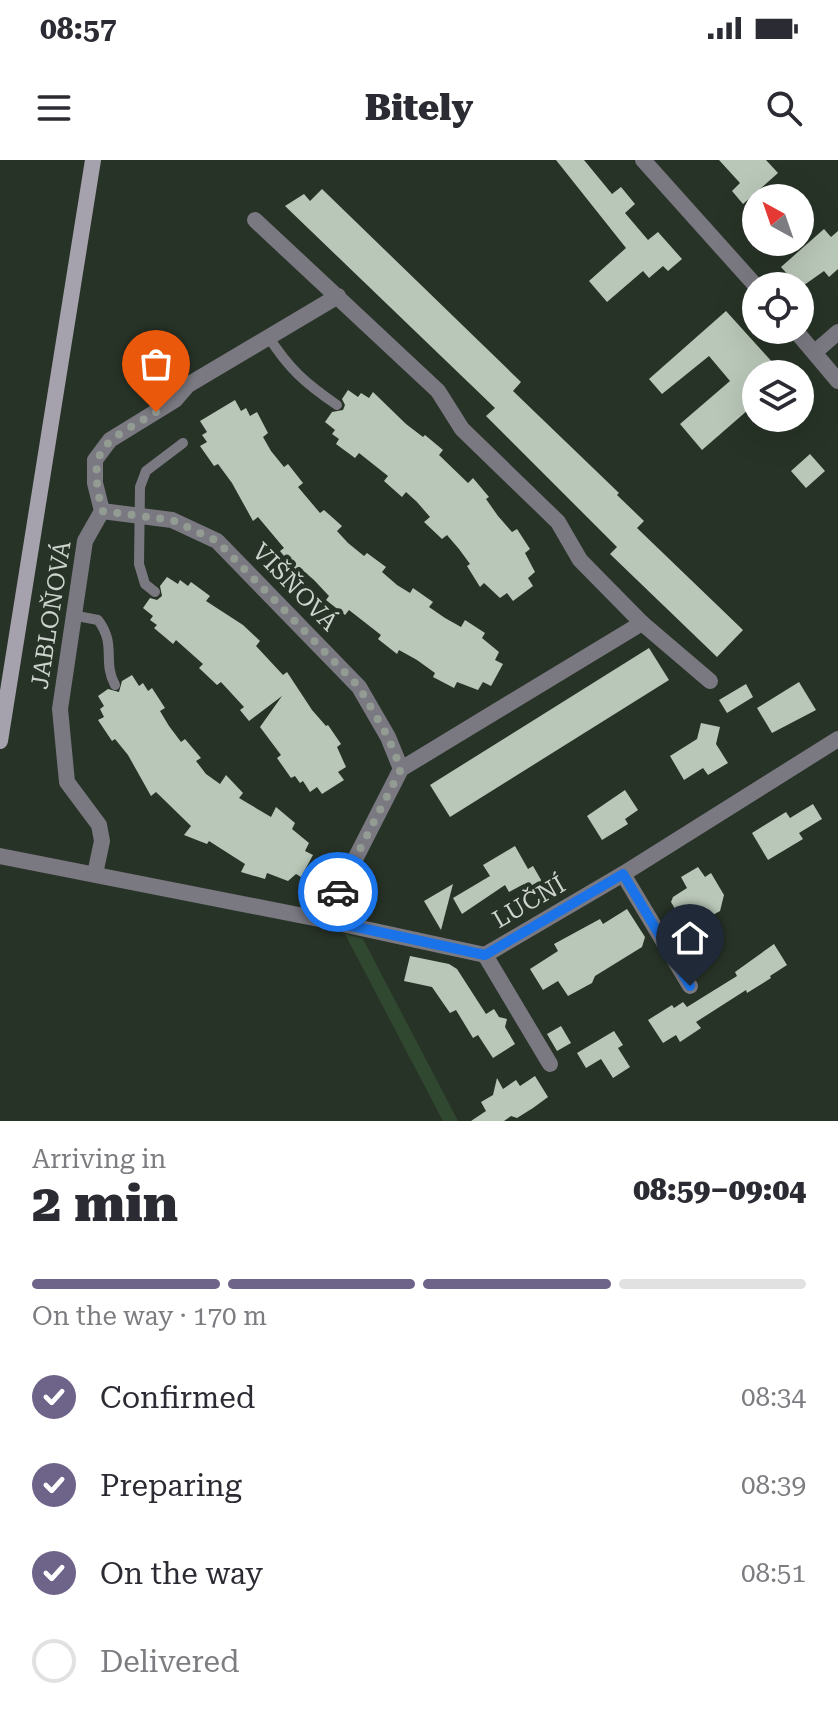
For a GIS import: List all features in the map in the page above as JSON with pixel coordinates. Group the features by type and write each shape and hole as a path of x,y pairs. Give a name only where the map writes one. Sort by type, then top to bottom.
{"street":[{"path":"0,741 93,160"},
{"path":"643,160 743,272"},
{"path":"255,220 438,391 462,429 558,522 580,560 642,623 710,681"},
{"path":"102,511 95,483 95,460 110,440 175,400 192,381 338,296"},
{"path":"815,352 838,332"},
{"path":"808,344 838,381"},
{"name":"VIŠŇOVÁ","path":"102,511 172,520 217,541 359,687 388,737 401,769"},
{"name":"JABLOŇOVÁ","path":"95,874 102,841 99,825 67,782 60,709 85,541 102,511"},
{"path":"324,920 401,769 642,623"},
{"name":"LUČNÍ","path":"550,1064 485,955 623,874 838,739"},
{"path":"0,856 485,955"},
{"path":"623,874 690,986"}],"lane":[{"path":"268,336 286,365 301,380 337,405"},
{"path":"155,592 145,584 139,564 140,487 146,471 183,443"},
{"path":"72,615 98,620 109,635 109,669 115,685"}],"green space":[{"path":"345,934 363,939 458,1121 443,1121"}],"building":[{"path":"556,160 584,160 612,194 621,187 635,204 625,213 648,240 658,232 682,259 668,271 663,266 649,278 643,271 607,302 589,281 626,248"},
{"path":"719,160 766,160 778,173 766,184 742,184 742,203 732,191 740,183"},
{"path":"322,189 521,382 513,391 619,493 617,495 644,521 637,528 743,630 717,657 610,554 617,547 486,416 495,408 285,206 304,194 310,201"},
{"path":"824,229 831,237 838,231 838,269 829,277 824,271 814,278 814,272 786,272 781,267 793,256 814,256 814,238"},
{"path":"726,311 742,329 742,344 756,344 770,360 742,360 742,415 702,450 680,424 730,381 709,356 662,394 649,379"},
{"path":"348,390 358,397 361,393 369,398 373,392 406,424 443,450 439,455 468,483 473,478 489,497 486,499 498,516 512,532 517,529 530,549 525,553 535,572 528,578 533,586 513,601 507,593 500,598 484,583 480,587 467,566 470,564 447,535 442,539 424,522 430,517 417,502 406,492 402,497 384,481 388,476 359,453 355,458 336,444 339,439 332,434 335,430 325,422 332,412 343,410 345,405 342,399"},
{"path":"235,400 241,411 246,408 250,416 257,412 268,433 263,437 271,451 284,467 288,464 303,483 298,487 320,513 324,510 342,526 337,531 348,543 364,556 367,553 386,567 382,572 397,585 410,593 413,588 433,602 429,607 445,618 461,627 465,620 485,633 482,638 499,652 495,660 503,664 491,686 483,682 478,690 457,682 454,688 433,677 435,673 417,660 399,650 397,654 378,639 381,635 349,610 345,615 326,600 329,596 314,580 299,567 295,570 280,551 284,548 258,517 253,521 232,483 218,464 214,466 200,446 207,442 202,435 207,432 200,421"},
{"path":"810,454 825,471 806,488 791,471"},
{"path":"167,577 178,584 180,580 188,586 191,582 210,596 206,601 243,625 260,641 256,646 283,675 287,672 312,710 328,725 341,744 337,747 346,767 338,772 344,780 322,794 317,787 310,792 303,781 300,783 295,776 291,778 277,758 281,755 260,727 282,696 249,721 240,710 244,707 221,682 217,685 199,668 203,664 176,640 173,644 154,628 157,625 150,620 153,616 143,608 150,598 157,600 162,596 160,586"},
{"path":"649,648 669,680 450,817 430,785"},
{"path":"132,675 139,686 143,683 148,691 152,688 165,708 160,711 169,726 181,742 185,739 201,758 196,761 206,774 220,784 226,775 243,793 239,798 271,817 276,807 295,823 292,829 309,843 305,851 313,855 301,877 296,874 288,881 267,873 265,879 241,872 245,864 209,841 207,844 184,835 191,826 156,792 151,796 128,755 115,739 112,741 98,720 104,717 100,709 104,706 98,696 108,689 119,692 122,681"},
{"path":"799,682 816,710 772,733 757,708"},
{"path":"746,684 753,697 727,713 719,700"},
{"path":"701,723 720,727 716,744 728,763 708,775 703,768 684,780 670,756 697,739"},
{"path":"625,790 638,810 625,819 628,824 602,840 587,816"},
{"path":"813,804 822,819 799,833 803,839 768,860 752,833 786,812 790,818"},
{"path":"515,846 528,869 533,866 544,885 530,893 524,884 509,892 505,885 462,914 453,898 490,876 483,865"},
{"path":"698,867 705,877 711,873 724,895 720,911 704,920 699,912 687,920 681,919 671,902 673,897 687,888 681,877"},
{"path":"453,884 441,930 424,901"},
{"path":"627,909 645,937 642,947 595,976 592,983 568,996 558,981 543,990 530,969 558,951 554,944 600,919 603,924"},
{"path":"774,944 787,965 771,978 696,1022 701,1028 680,1042 676,1035 663,1043 648,1020 672,1005 674,1008 683,1002 687,1007 737,976 735,972"},
{"path":"410,956 449,964 457,969 486,1014 494,1009 499,1017 507,1019 505,1027 515,1044 493,1058 478,1035 473,1038 456,1010 450,1013 432,987 404,981"},
{"path":"561,1026 571,1043 557,1051 547,1034"},
{"path":"614,1031 623,1045 618,1048 630,1067 613,1078 601,1059 586,1068 577,1053"},
{"path":"535,1076 548,1097 533,1108 517,1118 511,1116 504,1121 471,1121 486,1111 481,1102 493,1095 497,1078 503,1089 516,1080 520,1086"}],"way so far":[{"path":"156,412 110,440 95,460 95,483 102,511 172,520 217,541 359,687 388,737 401,769 338,892"}],"route":[{"path":"338,892 324,920 485,955 623,874 690,986"}]}
